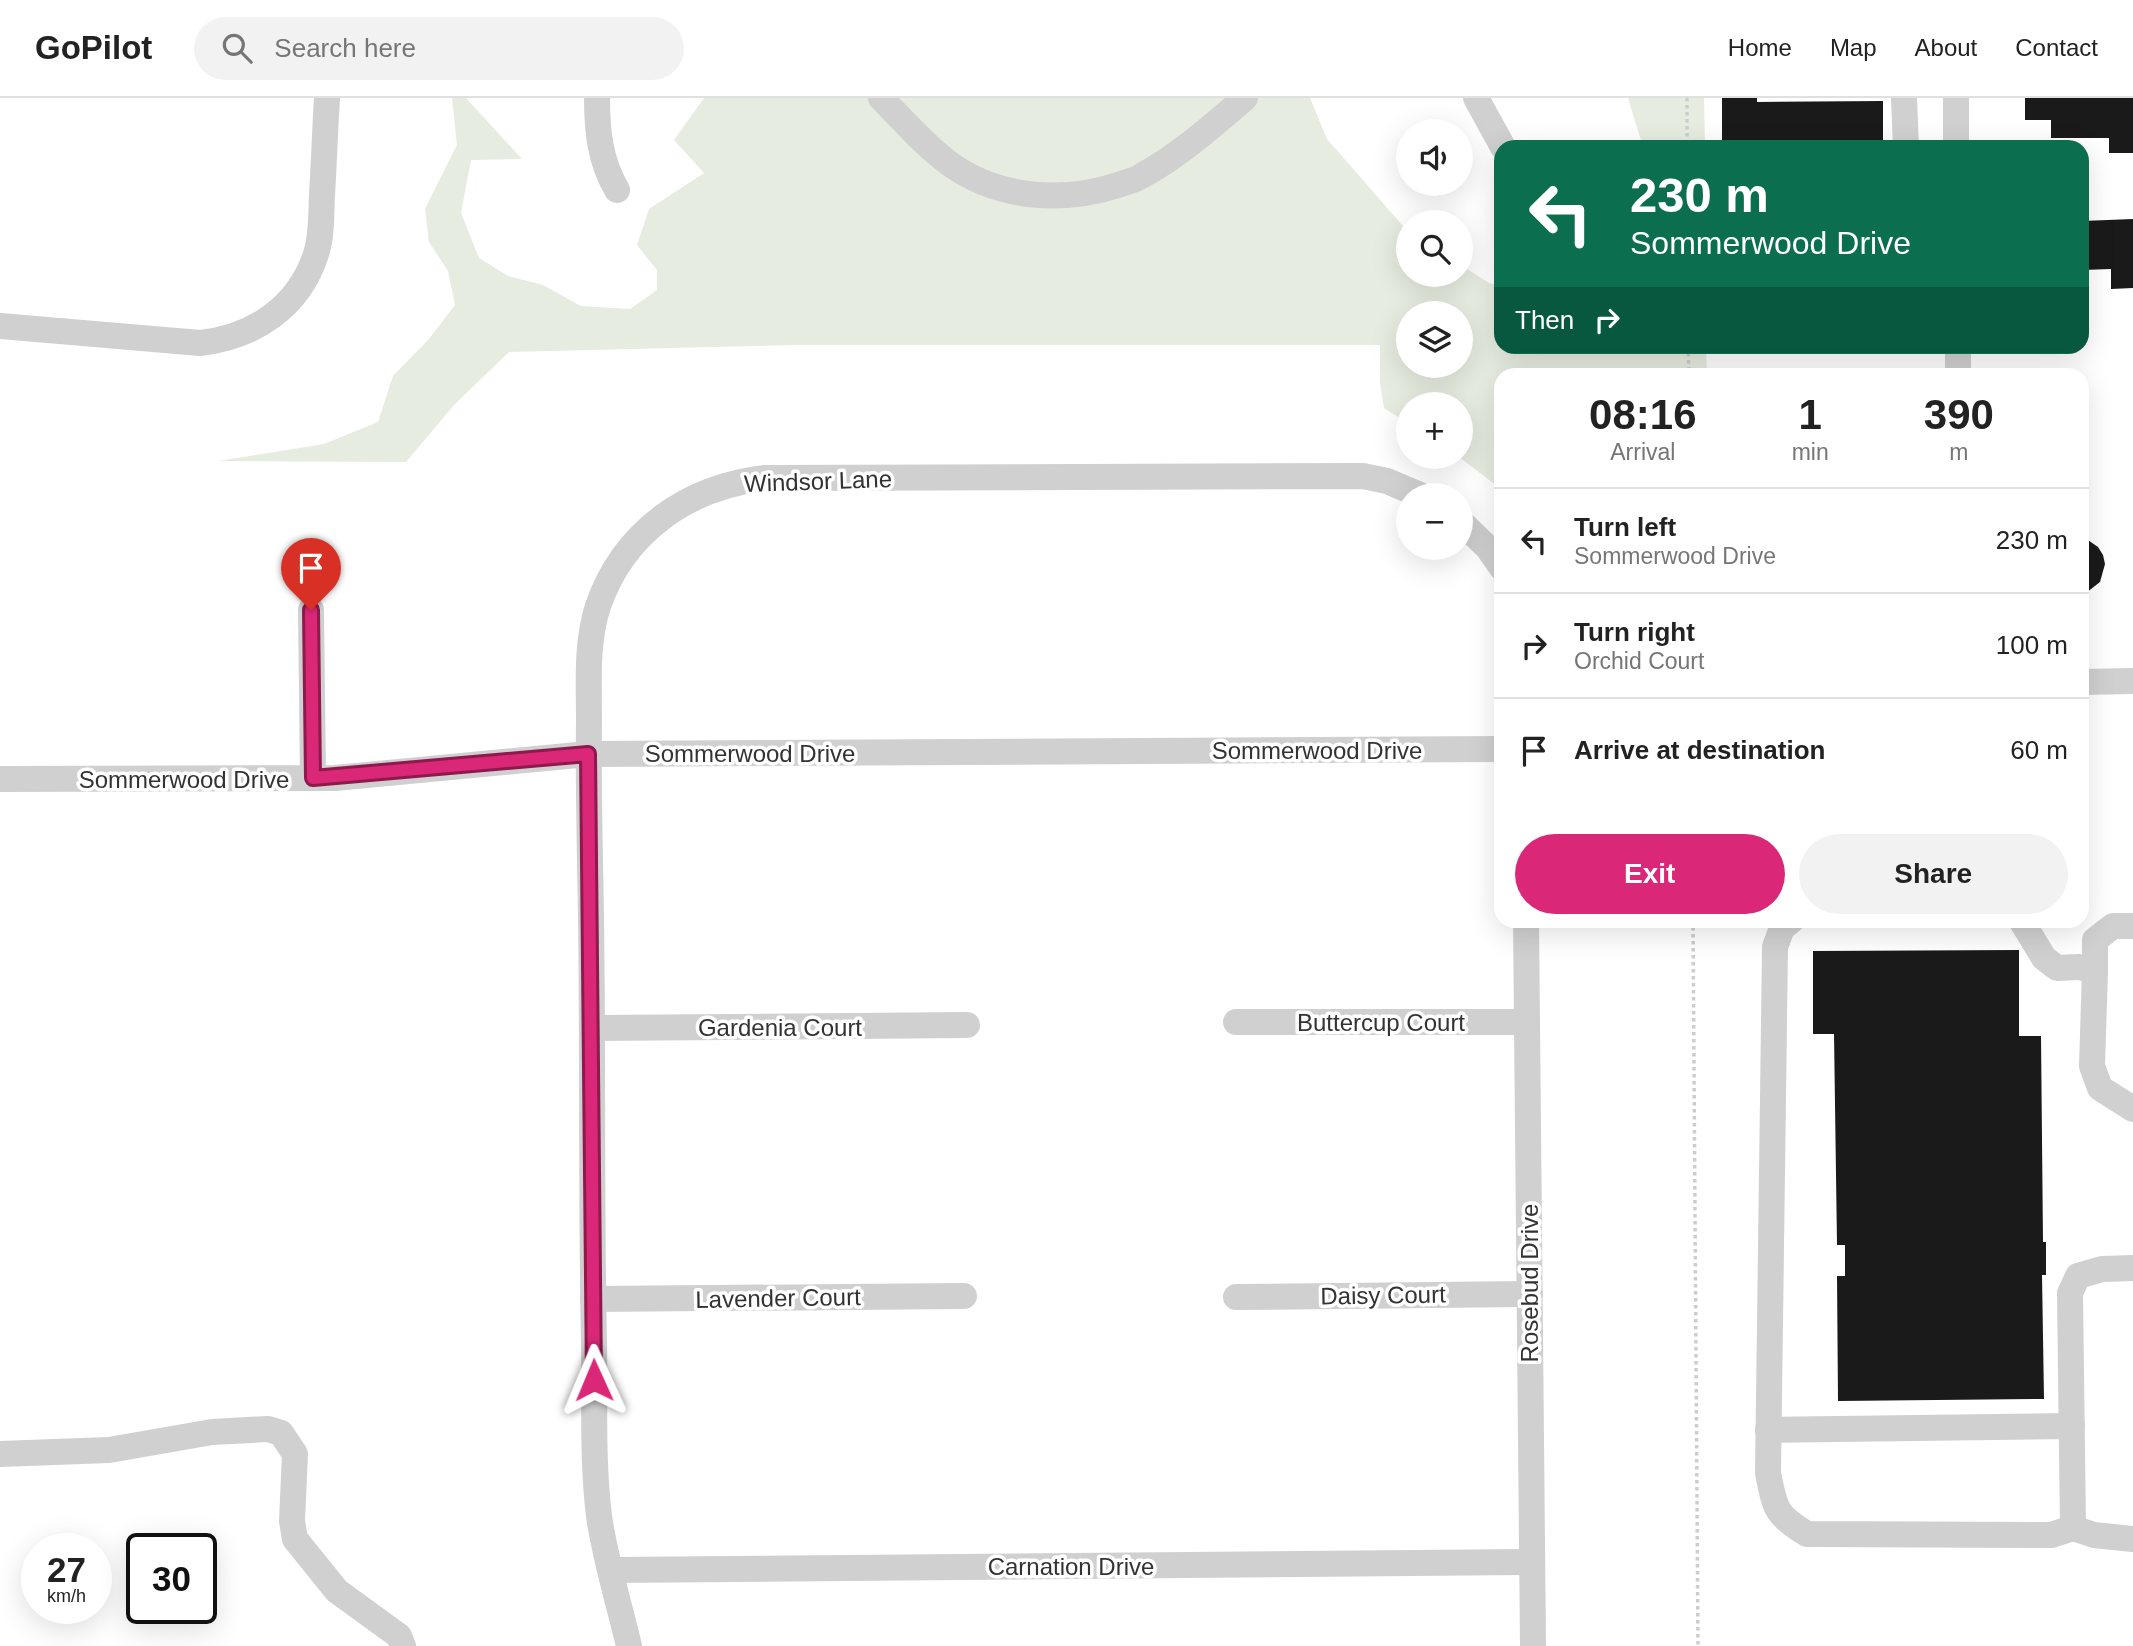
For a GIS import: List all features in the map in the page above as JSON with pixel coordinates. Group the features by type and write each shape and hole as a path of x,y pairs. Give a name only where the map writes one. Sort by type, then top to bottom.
{"street":[{"path":"0,326 200,343 233,337 265,322 298,292 317,251 327,98"},
{"path":"597,98 601,154 617,190"},
{"path":"881,98 950,164 997,188 1044,196 1093,193 1140,177 1162,164 1245,98"},
{"path":"1476,98 1499,140"},
{"path":"1904,98 1906,140"},
{"path":"1956,98 1956,140"},
{"name":"Windsor Lane","path":"629,1646 598,1510 593,1299 593,1028 588,754 589,651 592,628 599,604 615,570 630,547 650,525 690,499 721,487 765,478 1363,476 1396,485"},
{"path":"1473,534 1494,557"},
{"path":"311,610 313,778"},
{"path":"2089,682 2133,681"},
{"name":"Sommerwood Drive","path":"0,779 313,778 588,754 1494,749"},
{"path":"2133,926 2113,926 2095,940 2092,1066 2100,1088 2133,1109"},
{"name":"Rosebud Drive","path":"1526,928 1532,1646"},
{"path":"1782,928 1775,947 1768,1473 1775,1506 1786,1522 1807,1534 2051,1535 2073,1528 2094,1535 2133,1539"},
{"path":"2026,928 2044,958 2057,968 2079,967 2095,971"},
{"name":"Buttercup Court","path":"1236,1022 1527,1022"},
{"name":"Gardenia Court","path":"593,1028 967,1025"},
{"path":"2073,1528 2070,1293 2078,1276 2102,1269 2133,1268"},
{"name":"Daisy Court","path":"1236,1297 1530,1294"},
{"name":"Lavender Court","path":"593,1299 964,1296"},
{"path":"1769,1430 2072,1426"},
{"path":"0,1454 109,1450 212,1432 268,1429 281,1433 295,1454 292,1521 295,1539 337,1591 390,1629 398,1636 403,1646"},
{"name":"Carnation Drive","path":"611,1570 1530,1562"}],"path":[{"path":"1686,98 1687,140"},
{"path":"1693,928 1698,1646"}],"shaded area":[{"path":"452,98 466,98 522,159 471,160 461,213 479,258 508,276 543,285 581,306 630,309 657,290 657,270 637,245 649,209 704,173 674,140 704,98 1310,98 1327,139 1396,218 1396,287 1473,287 1473,273 1494,284 1494,354 1706,354 1707,368 1494,368 1494,484 1473,468 1473,392 1396,392 1396,416 1384,408 1380,383 1380,345 795,345 509,352 454,405 406,462 218,461 324,444 378,422 393,376 429,339 455,305 448,271 429,242 425,209 457,145"},
{"path":"1628,98 1704,98 1705,140 1641,140"}],"building":[{"path":"1722,98 1757,98 1757,102 1883,101 1883,140 1722,140"},
{"path":"2025,98 2133,98 2133,153 2109,153 2109,138 2051,138 2051,120 2025,120"},
{"path":"2133,219 2133,288 2111,289 2111,269 2089,270 2089,221"},
{"path":"2089,541 2103,555 2105,564 2100,582 2089,591"},
{"path":"2019,950 2019,1036 2041,1036 2043,1242 2046,1242 2046,1275 2042,1275 2044,1399 1838,1401 1837,1276 1845,1276 1845,1245 1837,1245 1834,1034 1813,1034 1813,951"}],"route":[{"path":"311,610 313,778 588,754 593,1028 594,1380"}]}
